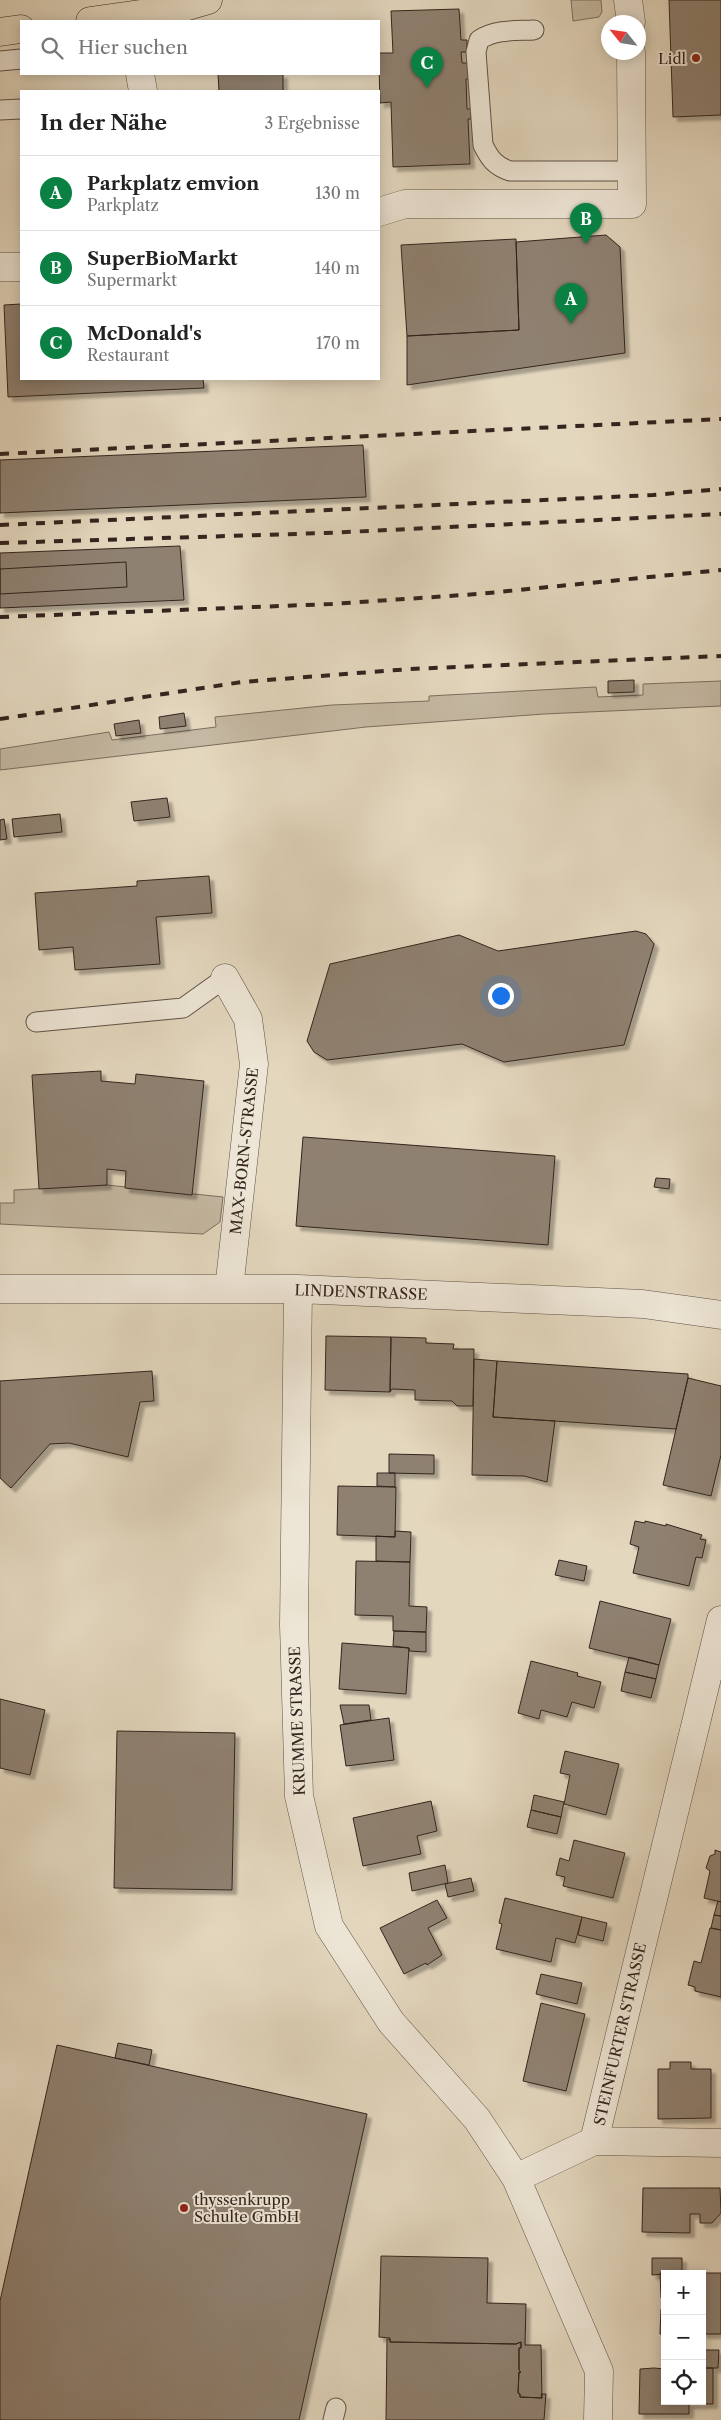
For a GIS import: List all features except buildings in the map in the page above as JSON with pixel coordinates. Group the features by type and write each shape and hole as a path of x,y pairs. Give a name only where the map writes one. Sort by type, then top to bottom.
{"main road":[{"path":"97,20 177,9 208,0"},
{"path":"0,32 20,29"}],"street":[{"path":"628,0 630,15"},
{"path":"380,212 405,204 632,204 631,60"},
{"path":"140,75 143,90"},
{"path":"0,267 20,266"},
{"name":"MAX-BORN-STRASSE","path":"225,978 248,1019 254,1064 229,1290"},
{"name":"LINDENSTRASSE","path":"0,1289 298,1289 643,1304 721,1315"},
{"name":"KRUMME STRASSE","path":"298,1289 294,1625 299,1796 330,1926 391,2022 477,2119 516,2178"},
{"name":"STEINFURTER STRASSE","path":"516,2178 594,2141 721,1620"},
{"path":"594,2141 721,2143"},
{"path":"516,2178 599,2371 598,2420"}],"lane":[{"path":"534,30 501,31 488,34 479,40 476,52 483,145 489,158 498,166 510,171 632,171"},
{"path":"0,61 20,59"},
{"path":"0,110 20,109"},
{"name":"MAX-BORN-STRASSE","path":"36,1022 183,1008 225,978"}],"shaded area":[{"path":"571,0 601,0 602,12 599,17 573,21"},
{"path":"721,681 721,706 544,714 366,727 0,770 0,749 109,732 112,740 216,727 215,717 332,705 429,701 429,696 596,687 598,697 643,695 643,684"},
{"path":"107,1185 223,1197 220,1222 203,1234 0,1224 0,1203 14,1203 14,1190"}],"railway":[{"path":"0,454 721,419"},
{"path":"0,525 653,495 721,489"},
{"path":"0,543 326,533 721,514"},
{"path":"0,617 331,604 478,594 721,570"},
{"path":"0,719 242,682 410,669 721,656"}],"place":[{"name":"Lidl","path":"696,58"},
{"name":"McDonald's","path":"427,88"},
{"name":"SuperBioMarkt","path":"586,244"},
{"name":"Parkplatz emvion","path":"571,324"},
{"name":"thyssenkrupp Schulte GmbH","path":"184,2208"}]}
